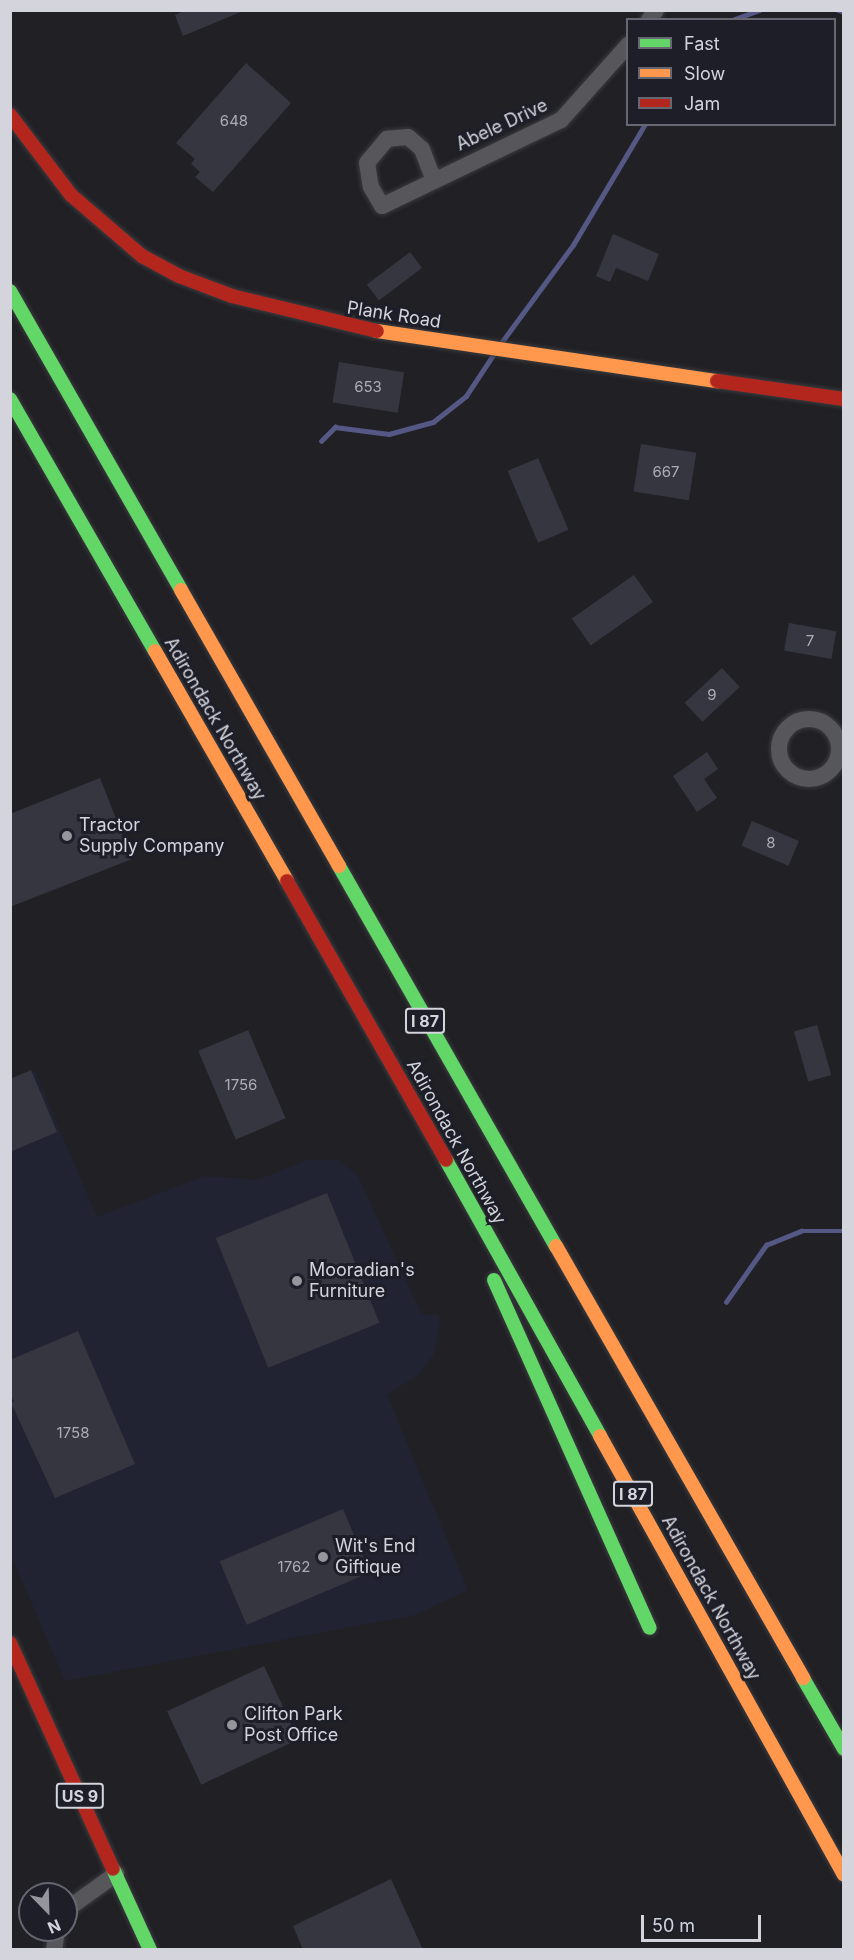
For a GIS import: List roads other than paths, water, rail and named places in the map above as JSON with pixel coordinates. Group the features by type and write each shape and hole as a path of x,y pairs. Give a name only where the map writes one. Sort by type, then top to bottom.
{"main road":[{"name":"Plank Road","path":"10,114 71,195 142,256 179,276 232,296 386,333 843,399"},
{"name":"Adirondack Northway","path":"10,291 843,1749"},
{"name":"Adirondack Northway","path":"10,399 420,1113 843,1875"},
{"path":"420,1113 650,1628"},
{"name":"US 9","path":"10,1643 150,1950"}],"street":[{"name":"Abele Drive","path":"433,178 422,149 408,137 387,139 374,150 367,163 371,187 382,206 433,178 540,133 561,120 626,46"},
{"path":"78,1901 116,1874"}],"waterway":[{"path":"737,18 759,10"},
{"path":"838,10 844,12"},
{"path":"501,343 573,245 644,126"},
{"path":"321,441 335,427 389,434 433,422 466,396 493,355"},
{"path":"726,1302 766,1245 801,1231 844,1231"}],"place":[{"name":"Tractor Supply Company","path":"67,836"},
{"name":"Mooradian's Furniture","path":"297,1281"},
{"name":"Wit's End Giftique","path":"323,1557"},
{"name":"Clifton Park Post Office","path":"232,1725"}]}
